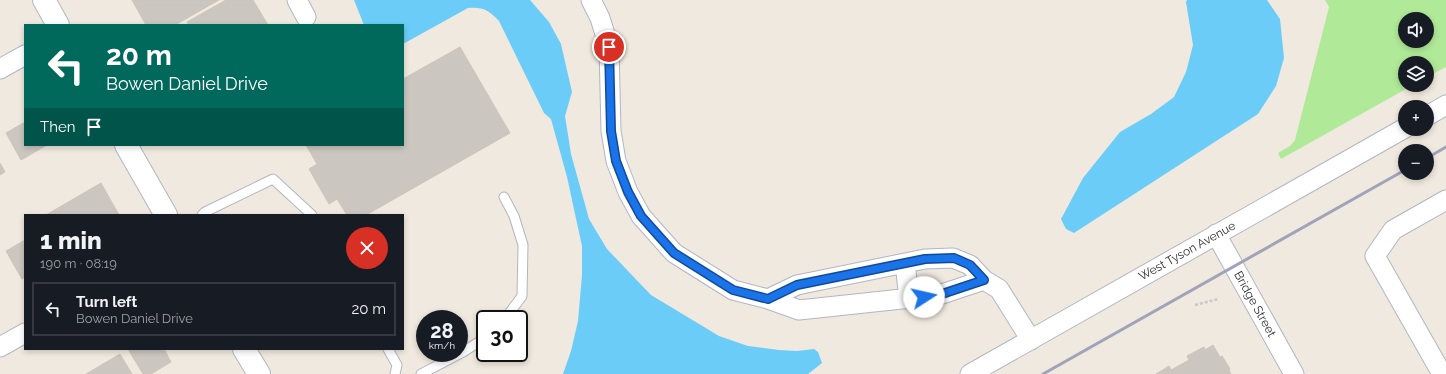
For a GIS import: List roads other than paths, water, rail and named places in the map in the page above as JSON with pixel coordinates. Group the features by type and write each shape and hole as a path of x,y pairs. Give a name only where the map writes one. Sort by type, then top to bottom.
{"street":[{"path":"44,0 57,24"},
{"path":"296,0 306,17"},
{"path":"591,0 600,18 609,47 611,131 616,161 628,192 641,216 674,253 733,290 768,299 799,310 939,295 984,280"},
{"path":"0,69 24,56"},
{"path":"1434,112 1446,105"},
{"name":"West Tyson Avenue","path":"970,374 1398,132"},
{"path":"127,146 165,214"},
{"path":"1442,374 1375,256 1393,230 1446,200"},
{"name":"Bridge Street","path":"1216,234 1294,374"},
{"path":"768,299 797,285 925,259 954,258 970,265 984,280 999,289 1031,340"},
{"path":"905,263 909,299"},
{"path":"0,347 24,334"},
{"path":"244,350 256,373"}],"lane":[{"path":"203,214 273,179 311,214"},
{"path":"504,197 514,216 523,245 522,296 512,310"},
{"path":"421,374 476,344"},
{"path":"389,350 397,365 395,374"}],"water":[{"path":"354,0 530,0 549,22 561,44 572,92 565,116 571,154 589,219 607,249 651,295 719,336 748,346 797,351 814,349 818,352 822,363 808,374 563,374 571,351 578,321 582,275 582,246 567,177 551,119 544,113 499,21 485,10 468,8 404,43 404,24 364,24"},
{"path":"1187,0 1267,0 1280,19 1284,58 1276,86 1258,114 1074,233 1066,229 1061,219 1083,178 1120,132 1151,114 1174,97 1186,72 1193,45 1186,2"}],"railway":[{"path":"1434,154 1446,147"},
{"path":"1043,374 1398,174"}]}
